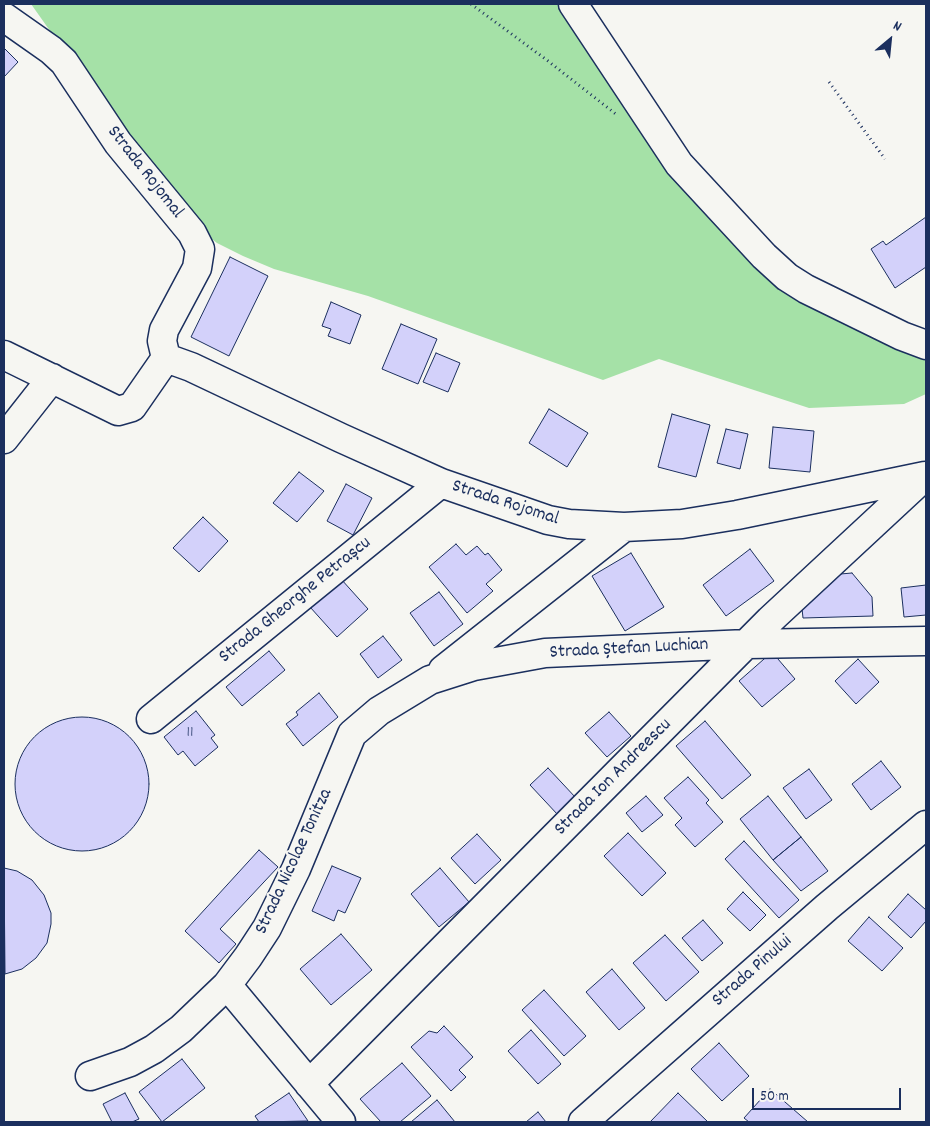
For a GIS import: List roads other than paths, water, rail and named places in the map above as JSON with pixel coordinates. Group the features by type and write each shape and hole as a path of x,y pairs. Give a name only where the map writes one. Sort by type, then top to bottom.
{"street":[{"path":"573,4 679,164 764,256 787,277 806,289 902,336 926,345"},
{"name":"Strada Rojomal","path":"4,17 51,50 64,62 118,143 192,234 200,249 196,268 164,330 162,341 166,358 191,367 441,483 548,520 569,524 624,527 691,522 925,476"},
{"path":"4,355 118,410 132,407 166,358"},
{"path":"4,438 52,378"},
{"name":"Strada Ion Andreescu","path":"309,1084 770,620 925,476"},
{"name":"Strada Gheorghe Petrașcu","path":"151,720 441,483"},
{"path":"430,680 624,527"},
{"name":"Strada Ștefan Luchian","path":"352,734 379,711 430,680 474,666 545,653 748,644 926,641"},
{"name":"Strada Nicolae Tonitza","path":"90,1076 130,1062 154,1049 181,1030 227,984 248,957 266,928 296,869 352,734"},
{"name":"Strada Pinului","path":"583,1122 827,907 926,826"},
{"path":"227,984 341,1122"}]}
